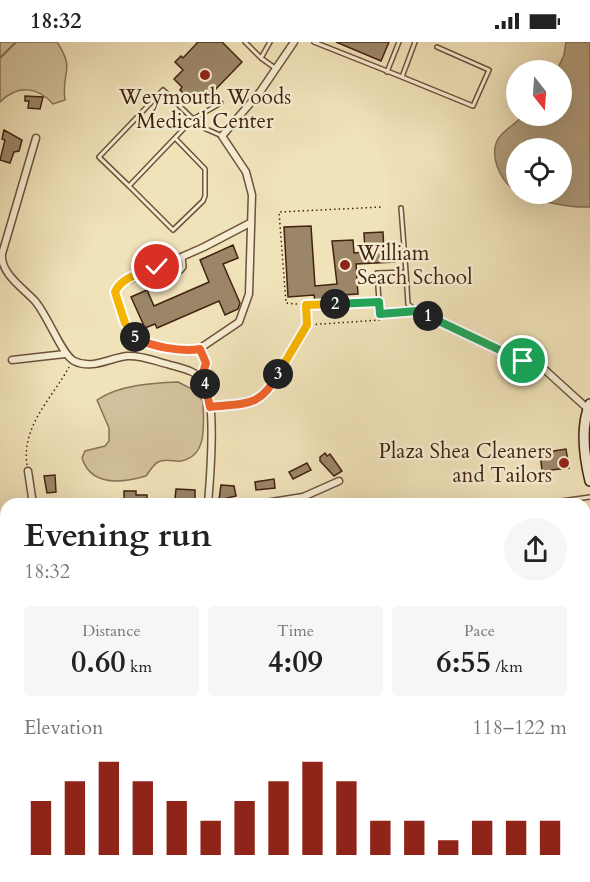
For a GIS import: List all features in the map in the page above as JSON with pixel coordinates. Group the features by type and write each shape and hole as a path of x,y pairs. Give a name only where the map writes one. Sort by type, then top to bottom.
{"main road":[{"path":"589,406 584,449 590,481"}],"street":[{"path":"250,223 118,285 115,292 125,323 133,336 145,343 190,351 200,349 233,328 243,316 249,294 252,195 249,179 222,136 254,99 294,42"},
{"path":"36,138 2,254 4,267 45,314 65,354 72,361 90,365 120,357 138,356 193,372 201,379 207,389 210,407 208,498"},
{"path":"0,274 4,267"},
{"path":"417,311 544,369 589,406"},
{"path":"12,360 65,354"},
{"path":"28,471 32,498"},
{"path":"297,498 339,481"}],"lane":[{"path":"245,42 261,58 276,68"},
{"path":"261,58 270,42"},
{"path":"314,42 472,106 489,70 437,47"},
{"path":"387,72 399,42"},
{"path":"402,77 415,42"},
{"path":"175,138 205,169 205,196 203,201 174,230 99,157 163,90 193,119 206,129 222,136"},
{"path":"129,186 193,119 221,103"},
{"path":"401,208 408,304 417,311"},
{"path":"157,267 163,275 168,276 181,271 184,267 183,256"},
{"path":"406,272 377,273 380,314 417,311"}],"path":[{"path":"379,302 306,305 286,303 279,212 382,207"},
{"path":"210,407 244,403 265,394 307,325 306,305"},
{"path":"307,325 380,320"},
{"path":"200,349 206,363 201,379"},
{"path":"28,471 26,458 35,419 72,361"}],"shaded area":[{"path":"0,42 57,42 67,65 65,100 53,104 34,91 20,90 0,102"},
{"path":"566,42 590,42 590,207 554,204 572,204 572,138 506,138 506,182 500,173 495,156 497,141 511,126 572,126 572,60 562,60"},
{"path":"178,382 192,389 203,401 202,437 196,452 190,458 181,461 158,462 146,476 137,478 118,481 92,474 82,458 85,451 105,446 109,441 109,428 97,400 125,388"}],"building":[{"name":"Weymouth Woods Medical Center","path":"198,42 222,42 242,62 212,93 214,95 205,103 201,99 195,105 180,90 182,87 174,79 183,70 175,62 181,56 183,58"},
{"path":"336,42 389,42 381,61"},
{"path":"25,96 43,97 40,109 28,108 29,101 25,101"},
{"path":"4,130 22,140 19,151 14,152 10,163 0,160 5,140 2,139"},
{"path":"311,226 315,286 337,284 332,241 353,240 354,253 365,252 364,233 383,232 384,252 395,252 395,262 356,264 358,294 342,295 343,301 315,302 314,295 288,297 284,227"},
{"path":"233,245 238,258 223,264 240,303 238,309 225,315 219,301 157,328 155,324 145,328 131,297 147,290 154,306 209,282 200,260"},
{"path":"566,449 569,468 542,471 540,453"},
{"path":"325,453 327,456 330,454 342,471 334,476 320,461 320,457"},
{"path":"307,463 311,470 293,479 289,472"},
{"path":"55,475 56,492 47,493 44,476"},
{"path":"274,479 275,488 256,490 255,482"},
{"path":"221,485 234,486 236,496 219,498"},
{"path":"176,489 195,490 195,498 175,498"},
{"path":"124,491 136,491 136,495 147,495 147,498 124,498"}],"waterway":[{"path":"0,58 16,42"}],"place":[{"name":"Weymouth Woods Medical Center","path":"205,75"},
{"name":"William Seach School","path":"345,265"},
{"name":"Plaza Shea Cleaners and Tailors","path":"564,463"}],"route":[{"path":"157,267 124,280 115,292 116,300 125,323 133,336 141,341 190,351 200,349 206,363 201,379 207,389 210,407 244,403 256,400 265,394 307,325 306,305 379,302 380,314 417,311 523,361"}]}
